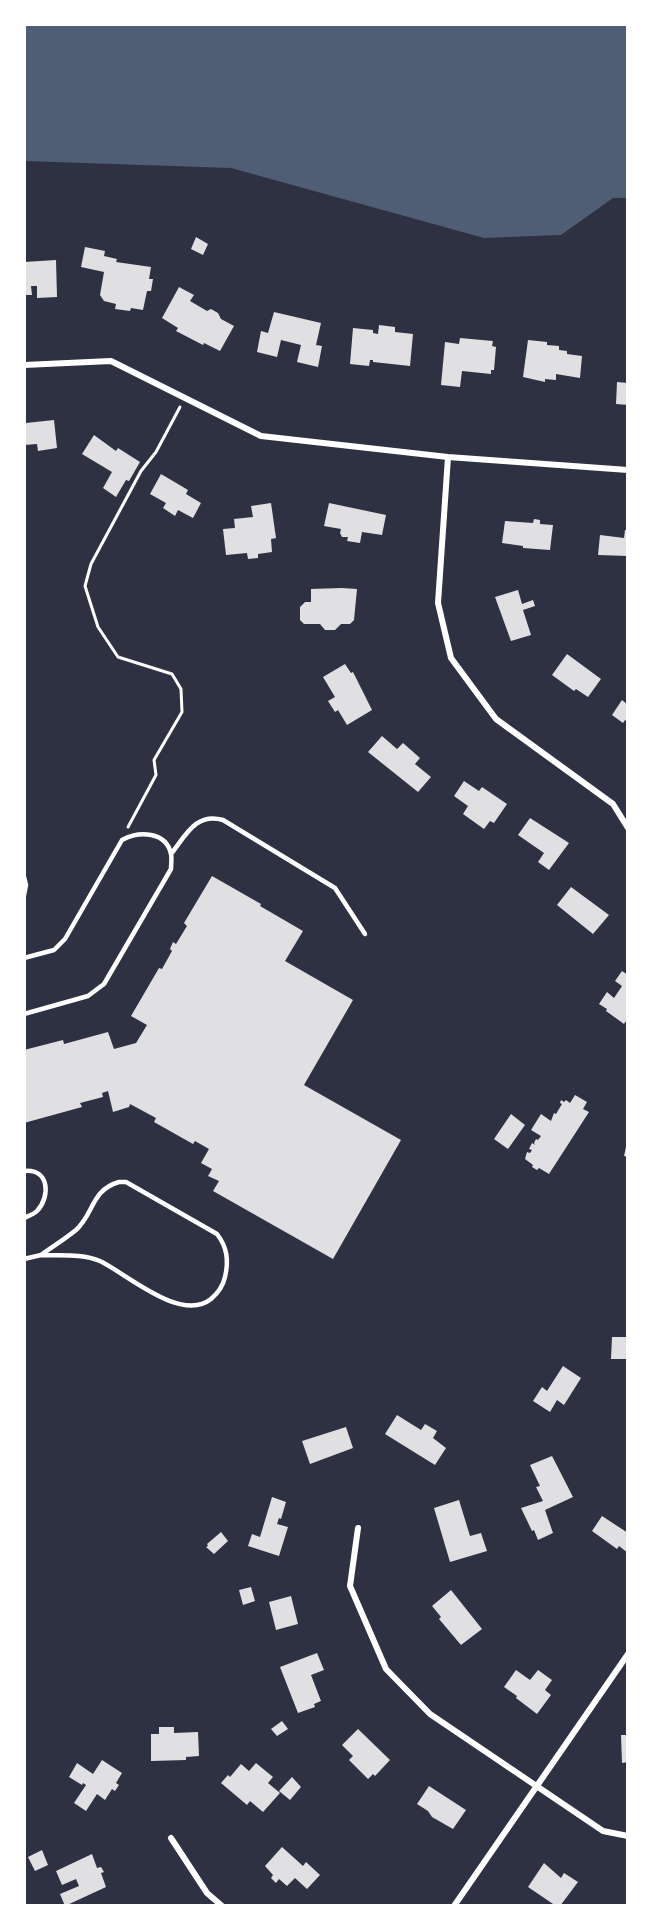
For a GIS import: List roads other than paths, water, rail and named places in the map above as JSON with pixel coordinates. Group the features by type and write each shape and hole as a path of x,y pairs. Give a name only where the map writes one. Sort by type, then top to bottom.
{"street":[{"path":"24,365 111,361 261,436 448,457 628,470"},
{"path":"448,457 438,603 451,658 496,719 613,804 628,828"},
{"path":"358,1528 350,1586 386,1669 430,1714 603,1831 628,1836"},
{"path":"454,1906 628,1654"},
{"path":"171,1838 207,1893 222,1906"}],"lane":[{"path":"171,854 197,822 215,818 223,820 335,888 364,934"},
{"path":"24,958 54,950 65,939 122,840 131,835 145,833 157,836 166,843 171,854 171,869 104,984 88,996 24,1014"},
{"path":"24,878 26,885 24,895"},
{"path":"24,1171 38,1173 45,1180 47,1190 36,1212 24,1218"},
{"path":"24,1259 40,1255 85,1256 98,1260 170,1302 184,1306 208,1301 217,1294 224,1283 227,1269 227,1253 217,1234 126,1182 110,1185 104,1189 94,1200 78,1228 40,1255"}],"water":[{"path":"24,24 628,24 628,198 613,198 561,235 484,238 231,168 24,161"}]}
